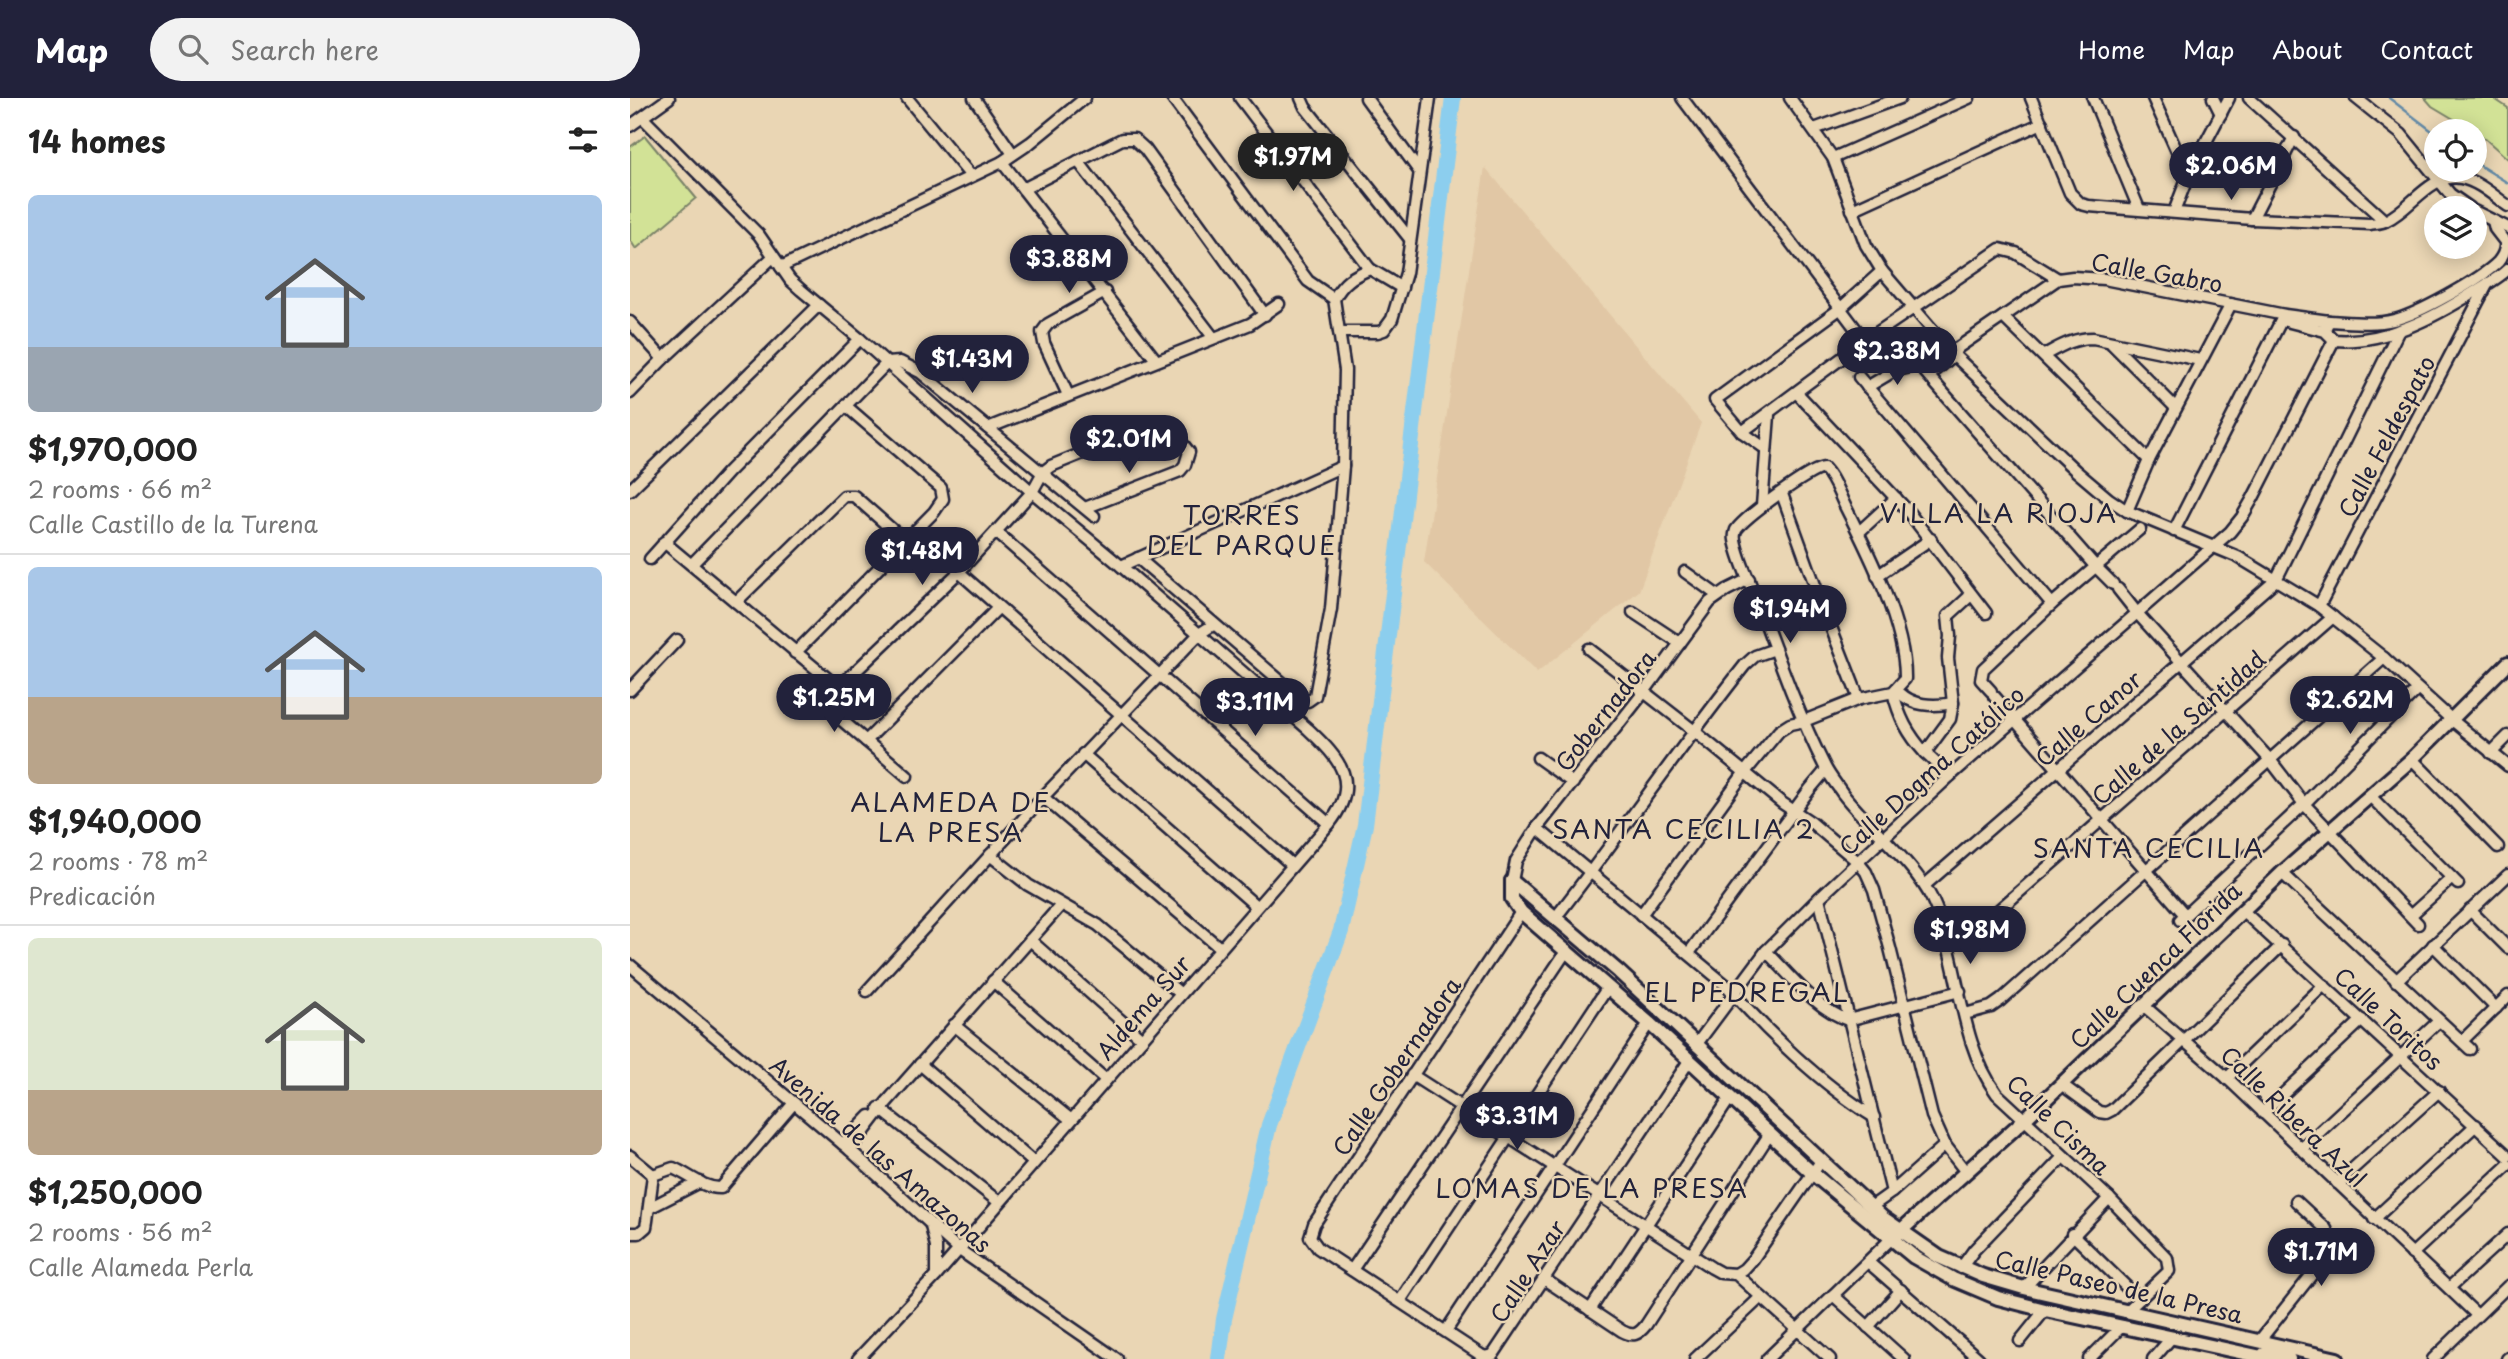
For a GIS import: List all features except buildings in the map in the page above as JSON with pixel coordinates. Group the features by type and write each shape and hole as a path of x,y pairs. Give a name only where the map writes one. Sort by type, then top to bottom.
{"street":[{"path":"630,126 669,98"},
{"path":"907,98 971,176"},
{"path":"974,98 1013,154"},
{"path":"781,267 1002,162 1085,98"},
{"path":"1172,98 1308,281 1334,299"},
{"path":"1240,98 1370,269 1402,288"},
{"path":"1301,98 1305,107 1410,239"},
{"path":"1366,98 1419,171"},
{"path":"1339,332 1378,332 1390,324 1402,288 1430,98"},
{"path":"1682,98 1866,341"},
{"path":"1790,98 1833,158 1866,245 1882,271 1953,352 2094,487 2127,511 2238,557 2319,606 2384,658 2417,690 2508,766"},
{"path":"1814,129 1900,98"},
{"path":"1833,158 1969,98"},
{"path":"2031,98 2070,193 2075,199 2089,206 2337,224 2385,222 2438,182"},
{"path":"2092,98 2140,209"},
{"path":"2153,98 2188,176"},
{"path":"2213,98 2221,114"},
{"path":"2174,212 2188,176 2229,98"},
{"path":"2249,98 2385,222"},
{"path":"2356,98 2401,134 2424,162"},
{"path":"643,118 753,229 790,280 1199,634"},
{"path":"1852,210 2042,123"},
{"path":"2252,219 2294,138"},
{"path":"1023,189 1122,139 1134,139 1140,143 1265,315"},
{"path":"1078,161 1213,337"},
{"path":"1002,162 1156,360"},
{"path":"2440,182 2453,196"},
{"path":"2473,182 2508,206"},
{"path":"2487,218 2508,228"},
{"name":"Calle Gabro","path":"1953,352 2057,279 2073,277 2104,279 2327,326 2393,320 2444,297 2498,262 2505,242 2495,229 2493,221"},
{"path":"1742,432 1769,415 1866,341 2000,249 2016,253 2057,279"},
{"path":"630,393 773,257"},
{"path":"1138,558 1303,700 1312,699 1318,692 1336,563 1343,466 1345,370 1334,299 1340,286 1351,277 1370,269"},
{"path":"2327,326 2334,340 2355,339 2399,330 2429,318 2488,284 2508,269"},
{"path":"1766,449 1742,432 1715,400 1841,308 1882,271"},
{"name":"Calle Feldespato","path":"2319,606 2488,284"},
{"path":"1068,395 1044,343 1042,332 1048,324 1105,292"},
{"path":"988,428 1250,324 1279,304"},
{"path":"2127,511 2149,460 2231,304"},
{"path":"630,491 819,305"},
{"path":"2003,317 2149,460"},
{"path":"2175,531 2283,317"},
{"path":"630,322 663,359"},
{"path":"2276,580 2399,330"},
{"path":"2044,355 2081,338 2200,360"},
{"path":"650,559 728,472 860,339"},
{"name":"Calle Dogma Católico","path":"1696,1045 1766,951 1819,898 1950,776 2215,547 2242,517 2253,498 2334,340"},
{"path":"2111,342 2176,408"},
{"path":"1867,387 1894,371 1953,352"},
{"path":"1929,376 1953,352"},
{"path":"692,564 887,363 900,362 910,365 1094,516"},
{"path":"1919,365 2271,761 2304,804 2414,919 2455,881 2370,796"},
{"path":"1859,377 2052,604"},
{"path":"1797,393 1896,498 1931,539 1986,613"},
{"path":"795,653 941,504 943,494 935,483 846,406"},
{"path":"1762,506 1769,415"},
{"path":"907,776 835,715 829,706 832,693 959,572 1032,492 1043,472 1062,460 1154,424 1167,424 1172,427 1189,452 1180,471 1085,508"},
{"path":"1121,566 1343,466"},
{"path":"1641,915 1745,772 1779,731 1790,724 1859,699 1895,691 1905,679 1902,646 1877,576 1859,532 1825,468 1820,468 1762,506"},
{"path":"1782,494 1859,699"},
{"path":"736,602 844,496 854,496 904,540"},
{"path":"1859,532 1896,498"},
{"name":"Calle Cisma","path":"1762,506 1740,524 1735,540 1775,649 1826,770 1844,795 1925,885 1947,938 1976,1058 1985,1079 1997,1094 2109,1198 2163,1254 2169,1271 2139,1299"},
{"path":"2140,529 2052,604 1983,670 1981,680 2147,871 2183,917 2304,804 2417,690"},
{"path":"996,531 1329,824"},
{"path":"1877,576 1931,539"},
{"path":"664,542 839,688"},
{"path":"959,572 1292,865"},
{"path":"1685,572 1717,595"},
{"name":"Gobernadora","path":"1512,881 1516,862 1537,828 1717,595 1749,579"},
{"name":"Calle Canor","path":"1925,885 2276,580"},
{"path":"1925,753 1950,719 1953,703 1947,619 1950,613 1971,595"},
{"path":"866,741 998,608"},
{"path":"1633,612 1680,643"},
{"name":"Calle de la Santidad","path":"1947,938 1969,932 1980,925 2333,617"},
{"path":"867,991 1083,754 1199,634 1213,625"},
{"name":"Aldema Sur","path":"858,1359 936,1276 1342,807 1345,785 1342,766 1321,742 1199,634"},
{"path":"630,690 677,640"},
{"path":"1589,649 1858,862 1874,890 1932,1116 1944,1145 1966,1172"},
{"path":"1556,917 1693,730 1745,665 1755,656 1775,649"},
{"path":"1965,1014 1991,1007 2001,1000 2384,658"},
{"name":"Calle Cuenca Florida","path":"1896,1235 2024,1120 2282,873 2412,759 2508,663"},
{"path":"1895,691 1912,701 1932,706 1953,703"},
{"path":"1895,691 1897,711 1910,737 1950,776"},
{"path":"2491,753 2508,736"},
{"path":"1083,754 1256,906"},
{"path":"1538,758 1573,783"},
{"path":"2412,759 2498,847"},
{"path":"1689,953 1826,770"},
{"path":"1044,797 1220,948"},
{"path":"1537,828 1689,953 1733,993 1748,1011 1839,1093 1874,1117"},
{"path":"990,855 1028,885 1061,905 1076,910 1098,925 1181,994"},
{"path":"2282,873 2466,1045 2508,996"},
{"path":"2396,981 2508,876"},
{"path":"1512,881 1512,899 1521,912 1649,1023 1812,1173 1896,1235"},
{"path":"1512,881 1556,917 1696,1045 1871,1208 1896,1235"},
{"path":"1819,898 1892,1192"},
{"path":"846,1147 1061,905"},
{"path":"2470,910 2508,948"},
{"name":"Calle Toritos","path":"2243,911 2508,1156"},
{"name":"Calle Gobernadora","path":"1352,1270 1313,1243 1310,1237 1314,1224 1521,912"},
{"path":"1030,940 1142,1040"},
{"path":"2061,1084 2092,1108 2106,1113 2112,1110 2281,945"},
{"path":"2433,945 2496,1008"},
{"path":"1567,950 1352,1270 1446,1331 1649,1023"},
{"path":"1766,951 1822,1006 1834,1015 1849,1020 1960,991"},
{"name":"Avenida de las Amazonas","path":"630,965 846,1147 958,1249 1117,1359"},
{"path":"993,981 1106,1080"},
{"path":"2227,1078 2324,985"},
{"path":"1400,1301 1608,987"},
{"name":"Calle Ribera Azul","path":"2143,1005 2227,1078 2477,1315"},
{"path":"2263,1113 2362,1020"},
{"path":"2301,1149 2439,1021"},
{"path":"954,1025 1070,1119"},
{"name":"Calle Azar","path":"1446,1331 1485,1357 1497,1352 1689,1061"},
{"path":"920,1064 1033,1162"},
{"path":"1412,1075 1721,1273 1736,1274 1754,1259 1821,1161"},
{"path":"2337,1183 2440,1091"},
{"path":"1590,1310 1730,1098"},
{"path":"653,1175 673,1168 700,1182 721,1188 794,1103"},
{"path":"882,1107 999,1202"},
{"path":"2374,1219 2476,1125"},
{"path":"1544,1279 1630,1335 1635,1335 1646,1325 1693,1255 1769,1135"},
{"path":"1871,1208 1944,1145"},
{"path":"1961,1268 1974,1250 2063,1157"},
{"path":"633,1158 653,1175"},
{"path":"2412,1254 2508,1165"},
{"path":"630,1233 643,1231 653,1175"},
{"path":"649,1208 700,1182"},
{"path":"2024,1289 2109,1198"},
{"path":"2260,1340 2325,1258 2332,1242 2326,1229 2296,1201"},
{"path":"931,1225 936,1247 936,1276"},
{"path":"2073,1234 2139,1299 2126,1312"},
{"path":"2449,1288 2508,1234"},
{"path":"1767,1359 1896,1235"},
{"name":"Calle Paseo de la Presa","path":"1896,1235 1961,1268 2024,1289 2260,1340 2305,1355 2337,1359"},
{"name":"Calle Paseo de la Presa","path":"1896,1235 1923,1262 1976,1290 2045,1310 2272,1359"},
{"path":"1868,1262 1979,1359"},
{"path":"1736,1274 1830,1359"},
{"path":"2433,1359 2508,1286"},
{"path":"1868,1327 1901,1290"},
{"path":"1833,1295 1904,1359"},
{"path":"1695,1359 1761,1297"},
{"path":"2020,1341 2045,1310"},
{"path":"2090,1359 2122,1326"},
{"path":"2153,1359 2172,1337"},
{"path":"2257,1356 2266,1354 2289,1359"}],"shaded area":[{"path":"1485,167 1701,423 1639,591 1537,673 1424,562"}],"green space":[{"path":"2425,98 2493,98 2508,108 2508,159 2487,140 2487,119 2454,119 2432,106"},
{"path":"645,136 696,198 636,249 630,240 630,147"}],"waterway":[{"path":"1219,1359 1224,1319 1269,1125 1341,931 1365,825 1453,98"},
{"path":"2389,98 2424,125"},
{"path":"2487,170 2508,183"}],"district":[{"name":"VILLA LA RIOJA","path":"1999,512"},
{"name":"TORRES DEL PARQUE","path":"1242,529"},
{"name":"ALAMEDA DE LA PRESA","path":"951,816"},
{"name":"SANTA CECILIA 2","path":"1684,828"},
{"name":"SANTA CECILIA","path":"2149,847"},
{"name":"EL PEDREGAL","path":"1747,991"},
{"name":"LOMAS DE LA PRESA","path":"1592,1187"}]}
